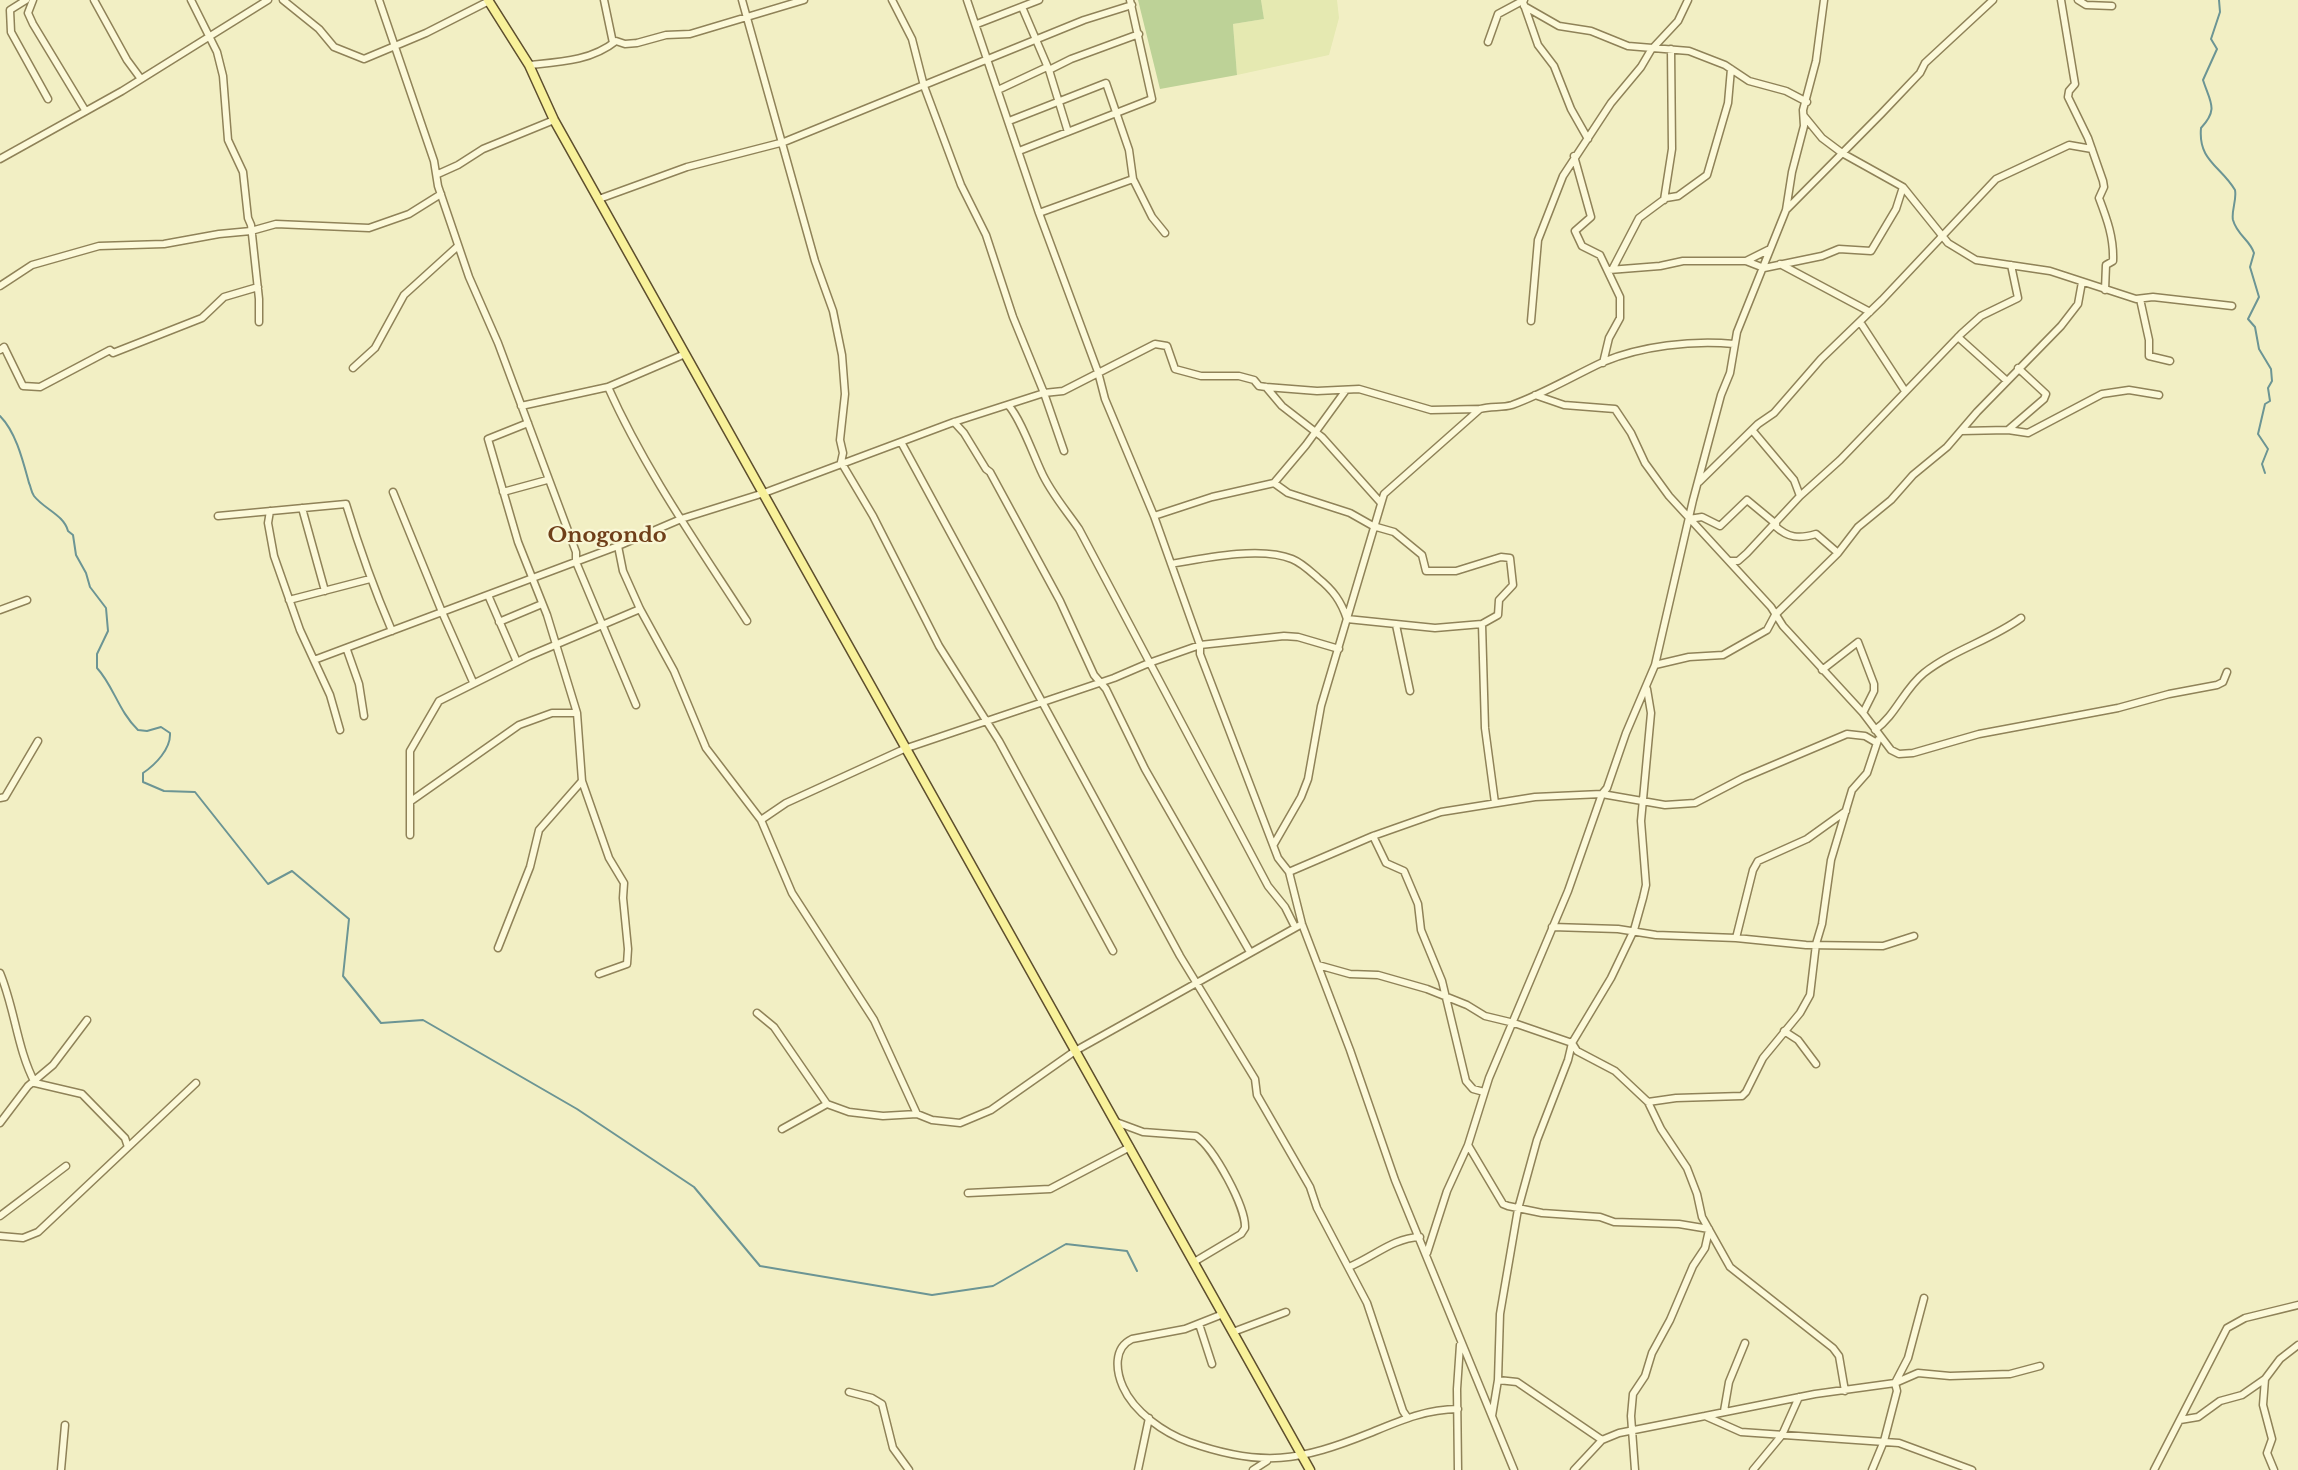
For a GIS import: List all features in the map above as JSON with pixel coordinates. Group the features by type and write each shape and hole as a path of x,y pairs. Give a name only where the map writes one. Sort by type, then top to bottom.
{"main road":[{"path":"488,1 529,65 554,120 764,493 904,749 1310,1470"}],"street":[{"path":"26,0 10,10 11,32 24,51 48,99"},
{"path":"33,0 28,12 33,24 85,110"},
{"path":"94,0 127,60 141,79"},
{"path":"191,0 210,36 223,76 224,112 229,143 243,172 258,287 259,322"},
{"path":"0,159 141,79 268,0"},
{"path":"283,0 319,28 334,47 364,59 460,18 488,1"},
{"path":"378,0 438,174 441,194 458,246 528,423 547,480 576,552 576,562 636,705"},
{"path":"604,0 613,43"},
{"path":"742,0 745,17 784,142 815,261 833,311 842,355 845,394 840,440 843,453 841,462 873,516 939,646 999,741 1113,951"},
{"path":"529,65 575,60 598,54 613,43 637,43 666,35 680,36 804,0"},
{"path":"891,0 912,39 924,86 962,185 986,235 1013,317 1044,393 1064,451"},
{"path":"967,0 989,59 1039,213 1098,372 1105,399 1154,516 1200,645 1200,654 1278,858 1289,872 1302,924 1395,1180 1427,1253 1460,1342 1514,1470"},
{"path":"977,24 1039,0"},
{"path":"1531,321 1540,230 1555,202 1563,176 1611,103 1641,68 1651,50 1678,21 1686,3 1680,0"},
{"path":"1427,1253 1447,1191 1468,1145 1484,1092 1514,1023 1602,794 1607,788 1655,665 1697,485 1721,394 1730,373 1734,344 1786,210 1816,62 1824,0"},
{"path":"1786,210 1920,73 1925,63 1993,0"},
{"path":"2061,0 2075,84 2069,91 2068,97 2092,149 2104,184 2099,198 2110,225 2113,252 2113,261 2106,265 2105,290"},
{"path":"2078,0 2086,5 2112,6"},
{"path":"599,199 687,167 784,142 1131,3 1152,99 1019,151"},
{"path":"1524,3 1563,27 1591,32 1628,46 1651,50 1689,51 1731,69 1749,81 1786,91 1807,102"},
{"path":"1488,42 1498,14 1524,3"},
{"path":"1524,3 1538,45 1554,66 1570,109 1588,139"},
{"path":"1022,7 1048,68 1068,132"},
{"path":"998,90 1048,68 1139,34"},
{"path":"1664,200 1672,149 1671,49"},
{"path":"1611,269 1638,220 1664,200 1678,196 1707,175 1728,103 1731,69"},
{"path":"1009,121 1106,83 1129,150 1133,179 1152,217 1165,233"},
{"path":"1804,116 1822,138 1842,153 1903,187 1943,237 1956,250 1976,260 2050,271 2105,290 2140,299 2153,297 2232,306"},
{"path":"438,174 458,165 483,148 554,120"},
{"path":"1697,485 1752,430 1774,413 1821,359 1870,312 2003,174 2069,145 2092,149"},
{"path":"1574,156 1591,217 1575,231 1582,246 1600,255 1611,269 1622,307 1603,363"},
{"path":"1039,213 1133,179"},
{"path":"1611,269 1660,266 1683,261 1746,261 1764,268 1822,256 1839,249 1871,251 1896,209 1903,187"},
{"path":"0,286 32,266 99,246 164,244 250,231 276,224 369,228 409,214 441,194"},
{"path":"353,368 375,348 404,295 458,246"},
{"path":"1746,261 1770,249"},
{"path":"1780,264 1870,312"},
{"path":"1729,561 1742,558 1800,496 1840,460 1905,391 1981,316 2018,298 2011,265"},
{"path":"1655,665 1730,652 1767,630 1775,615 1838,553 1858,528 1891,501 1913,475 1947,447 2018,368 2054,333 2078,304 2082,282"},
{"path":"0,350 4,347 22,386 40,387 110,350 113,353 202,318 224,297 258,287"},
{"path":"2140,299 2149,340 2149,356 2170,361"},
{"path":"1860,322 1905,391"},
{"path":"1958,337 2007,381"},
{"path":"314,660 347,650 618,546 681,519 764,493 841,462 954,422 1044,393 1062,391 1146,348 1162,344 1170,350 1175,369 1201,376 1239,376 1254,380 1259,386 1266,387 1284,386 1317,391 1369,390 1431,410 1480,409 1492,405 1511,405 1603,363 1634,352 1714,342 1734,344"},
{"path":"521,406 608,387 685,354"},
{"path":"2008,430 2044,399 2046,394 2018,368"},
{"path":"608,387 624,422 681,519 747,621"},
{"path":"1266,387 1282,406 1341,456 1345,465 1381,503"},
{"path":"1154,516 1212,497 1274,483 1346,390"},
{"path":"1961,431 2032,432 2076,406 2114,391 2159,395"},
{"path":"1535,395 1564,405 1615,409 1631,433 1645,463 1689,519 1706,533 1822,670 1863,713 1875,730 1878,739 1867,773 1852,790 1831,860 1822,924 1815,945 1810,995 1800,1013 1763,1058 1742,1096 1676,1098 1648,1102"},
{"path":"1008,405 1018,417 1026,441 1046,481 1079,529 1268,886 1285,907 1295,927"},
{"path":"1274,844 1308,779 1321,706 1381,503 1391,488 1480,409"},
{"path":"954,422 964,433 986,470 990,472 1060,601 1094,675 1250,952"},
{"path":"528,423 488,439 503,492 556,644 577,713 582,782 609,858 624,883 627,964 599,974"},
{"path":"1752,430 1796,483 1800,496"},
{"path":"901,442 1120,848 1196,984 1255,1079 1257,1095 1310,1187 1371,1313 1402,1411 1407,1417"},
{"path":"503,492 547,480"},
{"path":"1274,483 1288,493 1350,513 1373,526 1394,532 1422,555 1426,571 1447,573 1501,557 1510,558 1513,585 1499,600 1498,615 1482,624 1435,628 1396,626 1347,619"},
{"path":"393,492 473,682"},
{"path":"1689,519 1702,517 1720,526 1747,500 1783,534 1796,537 1816,534 1838,553"},
{"path":"218,516 346,504 360,549 366,558 370,579 392,631"},
{"path":"302,508 325,591"},
{"path":"270,512 268,523 274,556 289,600 330,695 340,730"},
{"path":"618,546 623,571 640,609 674,671 706,748 761,820 792,893 874,1020 917,1114"},
{"path":"1171,564 1254,554 1290,558 1302,564 1328,586 1342,604 1347,619"},
{"path":"289,600 370,579"},
{"path":"489,595 517,662"},
{"path":"0,610 27,600"},
{"path":"499,622 542,604"},
{"path":"410,835 408,816 411,801 410,751 439,701 473,682 556,644 640,609"},
{"path":"1875,730 1884,724 1910,688 1930,669 2021,618"},
{"path":"1482,624 1485,728 1495,803"},
{"path":"1396,626 1410,691"},
{"path":"761,820 786,803 904,749 1114,678 1200,645 1284,636 1298,637 1339,649"},
{"path":"1822,670 1858,642 1874,688 1863,713"},
{"path":"347,650 359,684 359,700 364,716"},
{"path":"1289,872 1373,836 1441,812 1495,803 1602,794 1665,805 1695,803 1743,778 1847,734 1878,739 1899,754 1913,753 1979,734 2118,708 2217,684 2226,678 2227,672"},
{"path":"1492,1417 1498,1380 1500,1314 1518,1209 1536,1140 1568,1060 1572,1044 1599,1001 1634,930 1646,885 1641,837 1642,800 1651,722 1647,683"},
{"path":"411,801 519,725 552,713 577,713"},
{"path":"0,798 5,797 38,741"},
{"path":"498,948 530,867 539,830 582,782"},
{"path":"1736,938 1745,898 1758,861 1807,839 1846,811"},
{"path":"1373,836 1386,863 1404,871 1418,904 1421,930 1446,996 1468,1085 1484,1092"},
{"path":"757,1012 774,1027 827,1104 849,1112 873,1115 917,1114 944,1122 960,1123 972,1120 1029,1085 1075,1051 1302,924"},
{"path":"1552,927 1634,930 1656,935 1736,938 1815,945 1883,946 1914,936"},
{"path":"1318,965 1350,974 1378,975 1446,996 1485,1016 1514,1023 1572,1044 1577,1051 1615,1071 1648,1102 1661,1129 1690,1175 1702,1217 1736,1275 1833,1348 1839,1356 1845,1391"},
{"path":"0,974 12,1006 26,1063 35,1083"},
{"path":"0,1123 28,1086 35,1083 53,1065 87,1020"},
{"path":"1784,1031 1798,1041 1816,1064"},
{"path":"35,1083 82,1094 125,1138 128,1147"},
{"path":"0,1236 23,1238 38,1232 196,1083"},
{"path":"782,1129 827,1104"},
{"path":"1116,1122 1143,1132 1196,1136 1203,1141 1217,1160 1242,1211 1245,1228 1235,1238 1194,1262"},
{"path":"1468,1145 1503,1204 1542,1214 1600,1217 1614,1222 1679,1224 1709,1229"},
{"path":"968,1193 1050,1189 1130,1147"},
{"path":"0,1216 66,1166"},
{"path":"1635,1470 1633,1394 1645,1376 1652,1353 1670,1320 1693,1266 1705,1248 1709,1229"},
{"path":"1349,1267 1378,1254 1402,1238 1420,1237"},
{"path":"1872,1470 1884,1441 1897,1390 1895,1383 1908,1358 1924,1298"},
{"path":"2154,1470 2227,1328 2247,1317 2298,1305"},
{"path":"1233,1332 1286,1312"},
{"path":"1223,1314 1199,1324 1132,1339 1126,1342 1118,1355 1117,1364 1124,1388 1133,1402 1149,1418 1171,1433 1198,1445 1268,1460 1302,1457 1407,1417 1458,1409"},
{"path":"1199,1324 1212,1364"},
{"path":"1458,1470 1460,1342"},
{"path":"1724,1411 1729,1382 1745,1343"},
{"path":"2180,1420 2198,1417 2220,1401 2242,1395 2265,1379 2280,1359 2298,1345"},
{"path":"1574,1470 1602,1440 1633,1430 1799,1397 1895,1383 1918,1373 1950,1376 2010,1374 2040,1366"},
{"path":"2265,1379 2263,1405 2272,1439 2267,1454 2274,1470"},
{"path":"1498,1380 1517,1382 1602,1440"},
{"path":"849,1392 872,1398 882,1404 893,1448 909,1470"},
{"path":"1753,1470 1782,1435 1799,1397"},
{"path":"1398,1420 1402,1411"},
{"path":"1705,1416 1741,1432 1884,1441 1934,1454 1972,1470"},
{"path":"1138,1470 1149,1418"},
{"path":"61,1470 65,1425"},
{"path":"1253,1470 1268,1460"}],"green space":[{"path":"1138,0 1261,0 1264,19 1233,24 1237,75 1160,89"},
{"path":"1261,0 1337,0 1339,18 1329,55 1237,75 1233,24 1264,19"}],"waterway":[{"path":"2219,0 2220,12 2211,39 2217,49 2203,80 2211,110 2210,116 2201,128 2201,139 2207,156 2235,190 2233,220 2237,230 2250,244 2254,253 2250,267 2259,297 2248,319 2255,327 2259,349 2271,369 2272,381 2268,388 2270,401 2265,404 2258,434 2268,449 2262,464 2265,473"},
{"path":"0,416 15,438 33,494 38,501 58,516 73,535 76,555 86,573 90,587 106,608 108,631 97,654 97,668 131,723 138,730 147,731 161,727 170,733 165,751 143,773 143,782 164,791 195,792 268,884 292,871 349,919 343,976 381,1023 423,1020 577,1109 694,1187 760,1266 932,1295 993,1286 1066,1244 1127,1251 1137,1271"}],"district":[{"name":"Onogondo","path":"607,536"}]}
